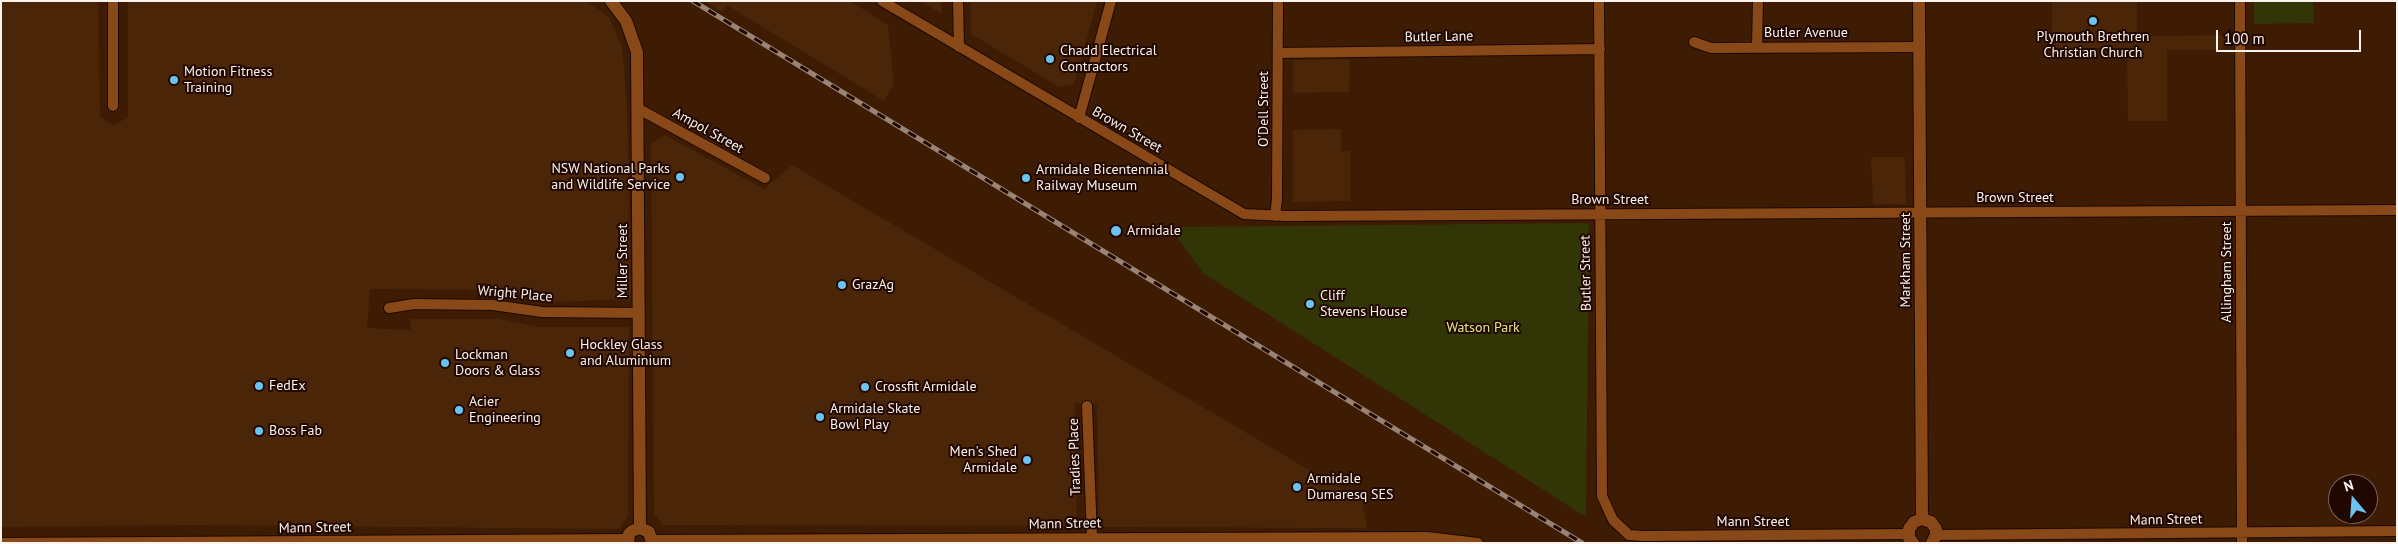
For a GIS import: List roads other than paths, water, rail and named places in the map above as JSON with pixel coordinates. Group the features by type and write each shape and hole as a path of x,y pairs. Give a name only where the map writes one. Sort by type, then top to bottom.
{"street":[{"path":"113,1 113,106"},
{"name":"Miller Street","path":"611,1 626,21 636,52 638,108 640,528"},
{"name":"Brown Street","path":"882,1 1244,214 1275,216 2397,210"},
{"path":"958,1 959,48"},
{"path":"1079,118 1111,1"},
{"name":"O'Dell Street","path":"1275,216 1278,200 1278,1"},
{"name":"Butler Street","path":"1599,1 1602,496 1613,520 1629,535"},
{"path":"1757,47 1758,1"},
{"name":"Markham Street","path":"1919,1 1922,519"},
{"name":"Allingham Street","path":"2240,1 2242,537"},
{"name":"Butler Avenue","path":"1694,42 1711,48 1919,47"},
{"name":"Butler Lane","path":"1278,53 1600,49"},
{"name":"Ampol Street","path":"638,108 765,178"},
{"name":"Wright Place","path":"389,308 414,304 493,304 542,312 639,313"},
{"name":"Tradies Place","path":"1087,406 1092,538"},
{"path":"1910,538 1914,522 1922,519 1934,525 1934,539"},
{"path":"628,541 632,531 640,528 649,532 652,541"},
{"name":"Mann Street","path":"1934,539 2242,537 2397,531"},
{"name":"Mann Street","path":"1629,535 1747,540 1910,538"},
{"name":"Mann Street","path":"652,541 790,542 1092,538 1132,540 1426,537 1478,543"},
{"name":"Mann Street","path":"3,543 628,541"}],"railway":[{"path":"693,1 1582,543"}],"place":[{"name":"Plymouth Brethren Christian Church","path":"2093,21"},
{"name":"Chadd Electrical Contractors","path":"1050,59"},
{"name":"Motion Fitness Training","path":"174,80"},
{"name":"NSW National Parks and Wildlife Service","path":"680,177"},
{"name":"Armidale Bicentennial Railway Museum","path":"1026,178"},
{"name":"Armidale","path":"1116,231"},
{"name":"GrazAg","path":"842,285"},
{"name":"Cliff Stevens House","path":"1310,304"},
{"name":"Hockley Glass and Aluminium","path":"570,353"},
{"name":"Lockman Doors & Glass","path":"445,363"},
{"name":"FedEx","path":"259,386"},
{"name":"Crossfit Armidale","path":"865,387"},
{"name":"Acier Engineering","path":"459,410"},
{"name":"Armidale Skate Bowl Play","path":"820,417"},
{"name":"Boss Fab","path":"259,431"},
{"name":"Men's Shed Armidale","path":"1027,460"},
{"name":"Armidale Dumaresq SES","path":"1297,487"}],"park label":[{"name":"Watson Park","path":"1483,328"}]}
